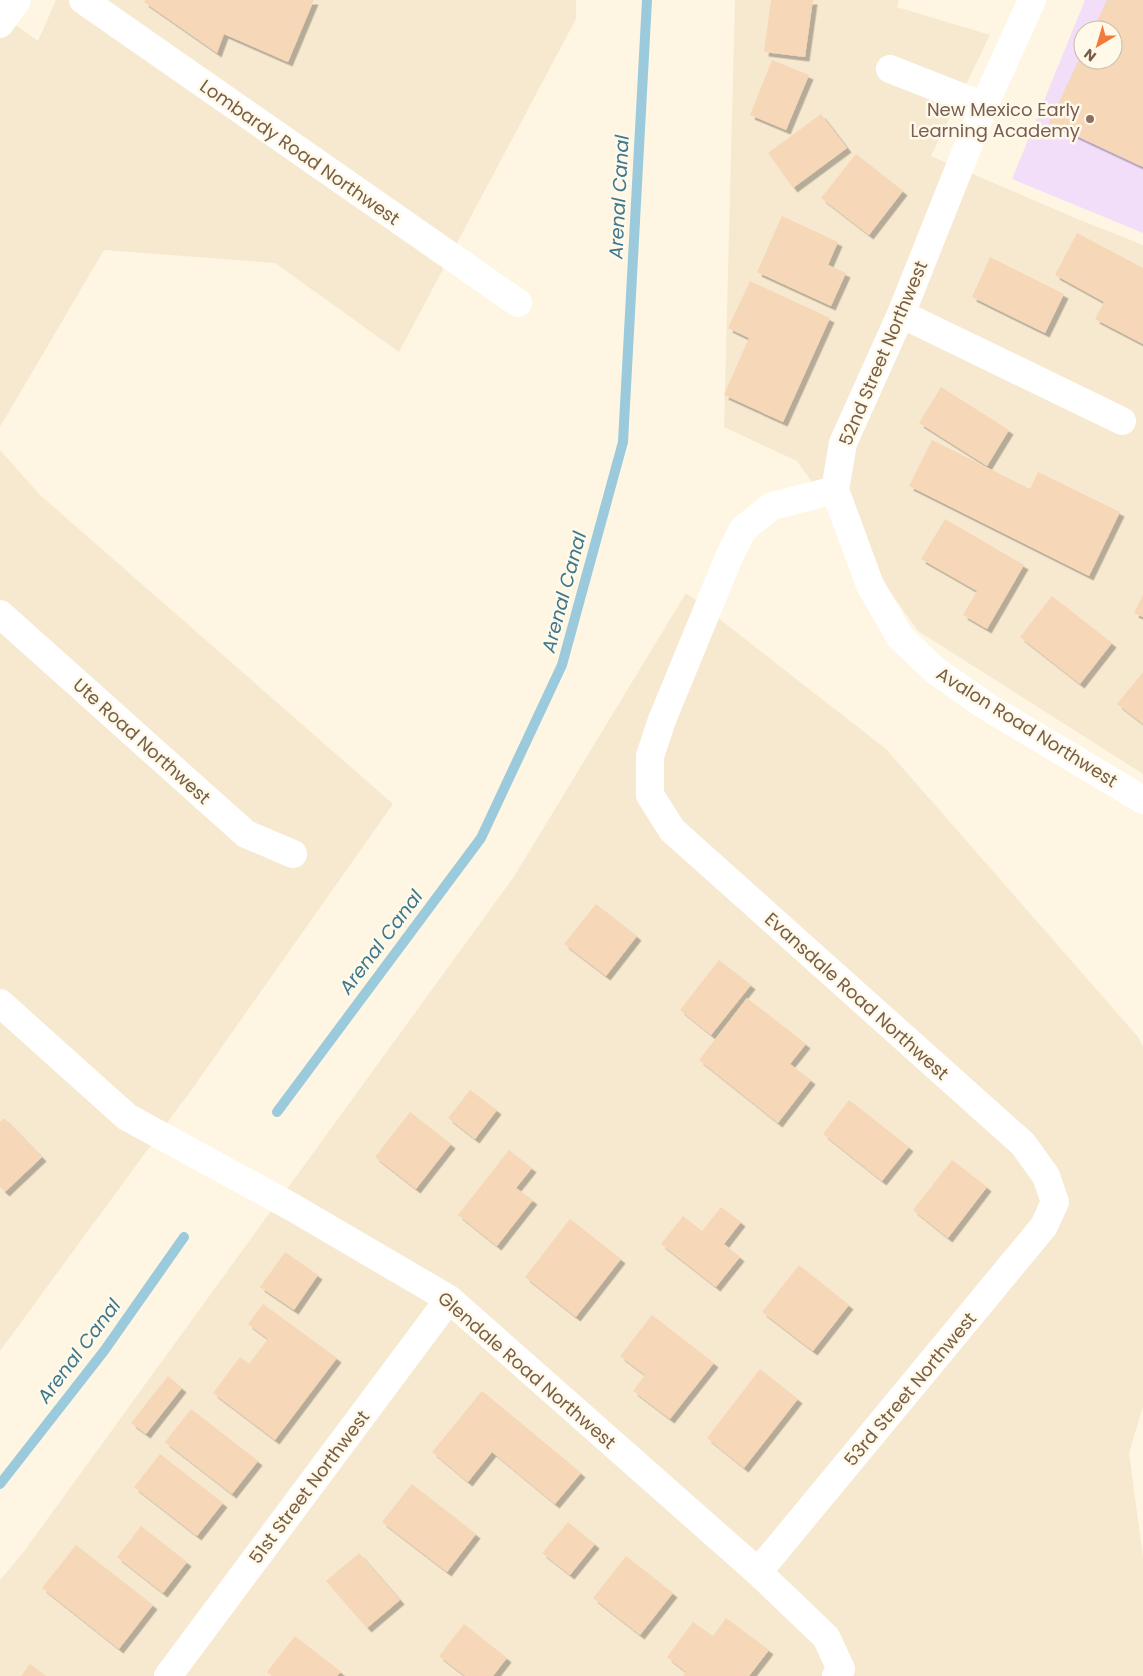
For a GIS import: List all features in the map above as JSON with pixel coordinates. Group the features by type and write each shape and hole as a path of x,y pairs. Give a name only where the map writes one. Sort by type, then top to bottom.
{"street":[{"path":"0,24 17,0"},
{"name":"Lombardy Road Northwest","path":"83,0 518,303"},
{"name":"52nd Street Northwest","path":"835,490 843,443 900,314 984,106 1032,0"},
{"path":"890,69 984,106"},
{"path":"900,314 1122,421"},
{"name":"Evansdale Road Northwest","path":"835,490 772,506 743,529 728,557 662,720 650,756 650,796 672,830 1023,1144 1046,1176 1054,1202"},
{"name":"Avalon Road Northwest","path":"835,490 870,585 900,637 936,671 986,706 1143,800"},
{"name":"Ute Road Northwest","path":"0,614 246,834 293,854"},
{"name":"Glendale Road Northwest","path":"0,1003 127,1117 292,1207 449,1299 758,1572 826,1637 839,1672"},
{"name":"53rd Street Northwest","path":"758,1572 1044,1226 1054,1202"},
{"name":"51st Street Northwest","path":"168,1676 449,1299"}],"shaded area":[{"path":"56,0 576,0 576,19 399,352 275,263 104,250 0,427 0,14 38,41"},
{"path":"735,0 899,0 897,7 990,35 931,156 1143,245 1143,774 918,631 797,461 724,427"},
{"name":"New Mexico Early Learning Academy","path":"1085,0 1143,0 1143,233 1012,179 1073,29 1073,70 1123,70 1123,20 1077,20"},
{"path":"0,450 40,495 393,804 195,1085 0,1351"},
{"path":"686,593 886,749 1139,1038 1143,1047 1143,1407 1129,1453 1143,1557 1143,1676 0,1676 0,1580 22,1554 515,875"}],"building":[{"path":"145,0 314,0 288,62 224,34 217,53 144,2"},
{"path":"771,0 813,0 805,57 764,52"},
{"path":"1107,0 1143,0 1143,167 1049,123 1074,70 1123,70 1123,20 1098,20"},
{"path":"772,60 809,75 786,130 750,115"},
{"path":"821,114 847,148 793,188 768,153"},
{"path":"856,154 903,191 869,235 821,198"},
{"path":"782,216 838,242 828,265 846,273 831,306 757,272"},
{"path":"1077,233 1143,268 1143,344 1095,319 1104,302 1055,275"},
{"path":"990,257 1064,294 1045,333 972,297"},
{"path":"750,281 830,318 783,422 724,395 749,338 728,328"},
{"path":"941,387 1009,430 987,466 919,423"},
{"path":"932,440 1030,489 1038,472 1120,512 1089,576 909,486"},
{"path":"945,519 1024,565 987,629 963,615 977,591 921,559"},
{"path":"1143,595 1143,617 1134,613"},
{"path":"1052,596 1112,643 1080,684 1020,637"},
{"path":"1143,672 1143,724 1117,704"},
{"path":"596,904 637,936 606,976 564,944"},
{"path":"719,960 751,985 711,1035 680,1010"},
{"path":"747,998 806,1044 790,1064 811,1080 778,1123 699,1060"},
{"path":"470,1090 497,1110 475,1139 448,1118"},
{"path":"849,1100 909,1147 882,1181 823,1134"},
{"path":"410,1112 451,1144 416,1189 375,1157"},
{"path":"4,1118 42,1157 5,1192 0,1187 0,1122"},
{"path":"509,1150 532,1168 516,1188 533,1200 497,1246 458,1215"},
{"path":"952,1160 987,1187 948,1238 913,1210"},
{"path":"721,1207 741,1222 724,1244 740,1257 716,1287 661,1244 683,1216 702,1231"},
{"path":"570,1219 621,1259 576,1317 525,1277"},
{"path":"285,1252 318,1275 294,1310 260,1287"},
{"path":"799,1265 849,1305 813,1351 762,1312"},
{"path":"263,1304 337,1358 275,1440 213,1393 240,1357 249,1364 268,1339 248,1324"},
{"path":"652,1315 714,1363 670,1419 633,1391 645,1375 620,1356"},
{"path":"760,1369 798,1399 744,1468 707,1438"},
{"path":"168,1376 182,1388 146,1434 131,1423"},
{"path":"482,1391 581,1473 555,1504 492,1452 468,1482 432,1452"},
{"path":"191,1409 258,1461 232,1494 165,1442"},
{"path":"160,1454 223,1503 197,1536 134,1487"},
{"path":"412,1484 476,1534 447,1572 382,1522"},
{"path":"568,1522 595,1544 570,1575 542,1553"},
{"path":"141,1526 187,1562 163,1593 117,1557"},
{"path":"76,1545 153,1605 119,1649 42,1588"},
{"path":"359,1553 400,1600 367,1628 326,1581"},
{"path":"626,1556 673,1593 640,1635 593,1598"},
{"path":"726,1618 769,1650 749,1676 683,1676 686,1672 667,1657 693,1622 713,1636"},
{"path":"464,1624 507,1658 493,1676 465,1676 439,1656"},
{"path":"295,1636 341,1672 337,1676 272,1676 267,1672"},
{"path":"30,1664 46,1676 21,1676"}],"waterway":[{"name":"Arenal Canal","path":"277,1112 481,838 562,665 623,442 647,0"},
{"name":"Arenal Canal","path":"0,1484 104,1351 184,1237"}],"place":[{"name":"New Mexico Early Learning Academy","path":"1090,119"}]}
